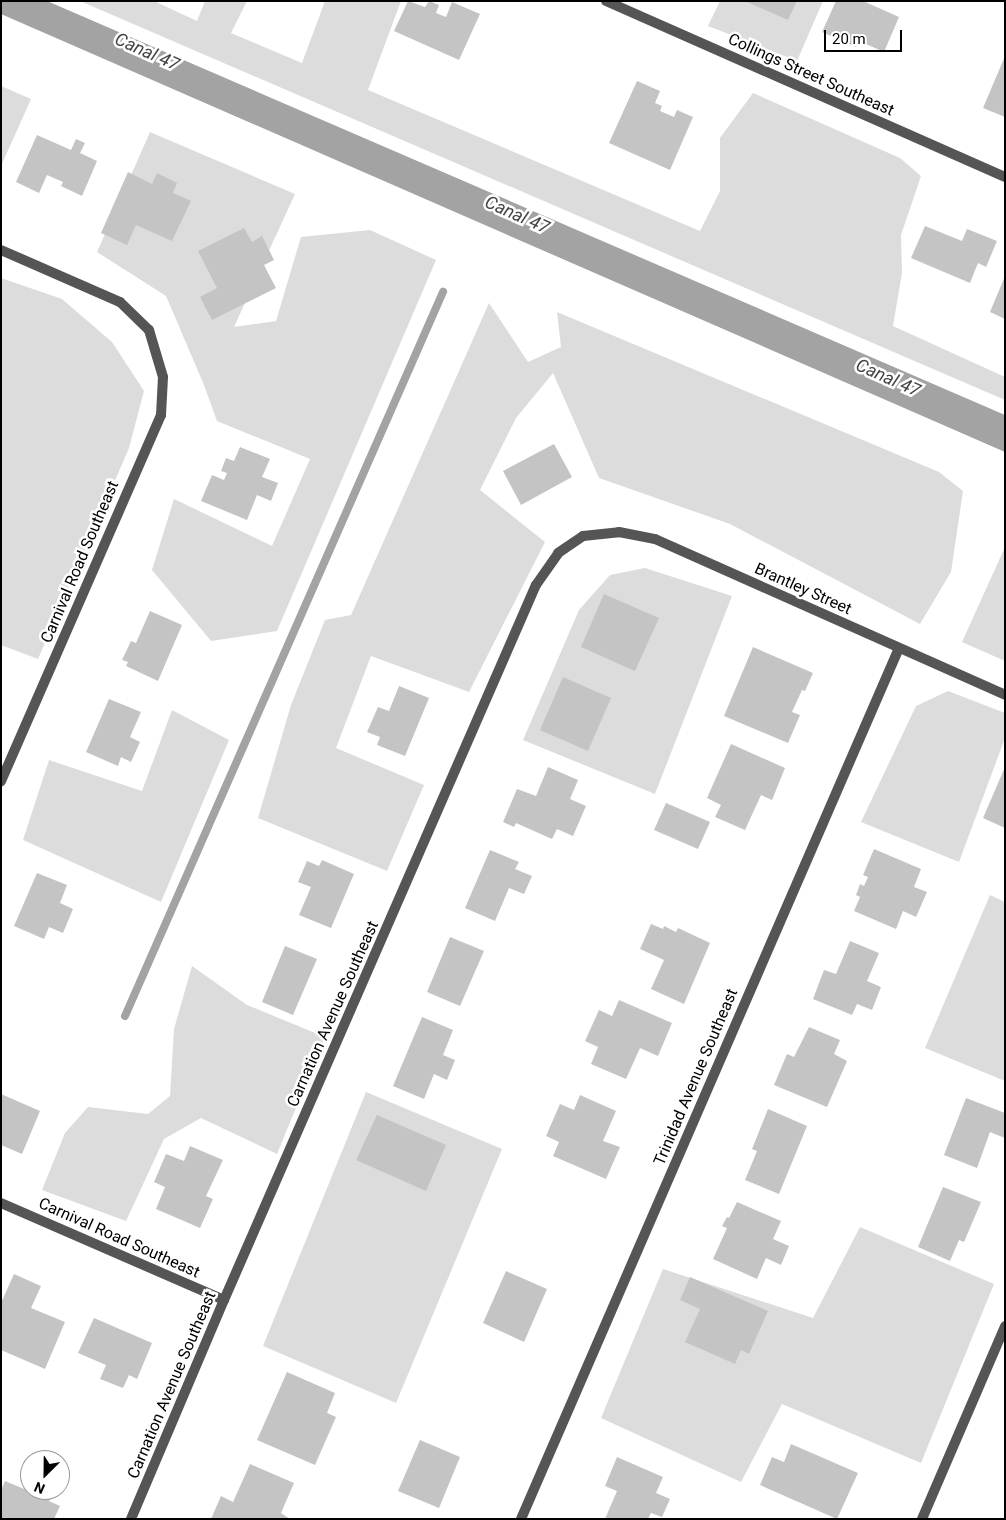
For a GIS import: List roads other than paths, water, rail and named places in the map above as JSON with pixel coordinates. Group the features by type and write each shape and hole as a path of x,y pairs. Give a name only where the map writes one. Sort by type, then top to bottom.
{"street":[{"name":"Collings Street Southeast","path":"606,1 1005,177"},
{"name":"Carnival Road Southeast","path":"1,250 120,302 149,330 163,377 161,414 1,782"},
{"name":"Brantley Street","path":"583,536 619,532 655,539 1005,696"},
{"name":"Carnation Avenue Southeast","path":"131,1519 224,1300 536,585 558,552 583,536"},
{"name":"Trinidad Avenue Southeast","path":"521,1519 899,648"},
{"name":"Carnival Road Southeast","path":"1,1203 224,1300"},
{"path":"922,1519 1005,1326"}],"water":[{"name":"Canal 47","path":"1,1 47,1 1005,415 1005,452 1,14"}],"waterway":[{"path":"125,1016 443,292"}]}
